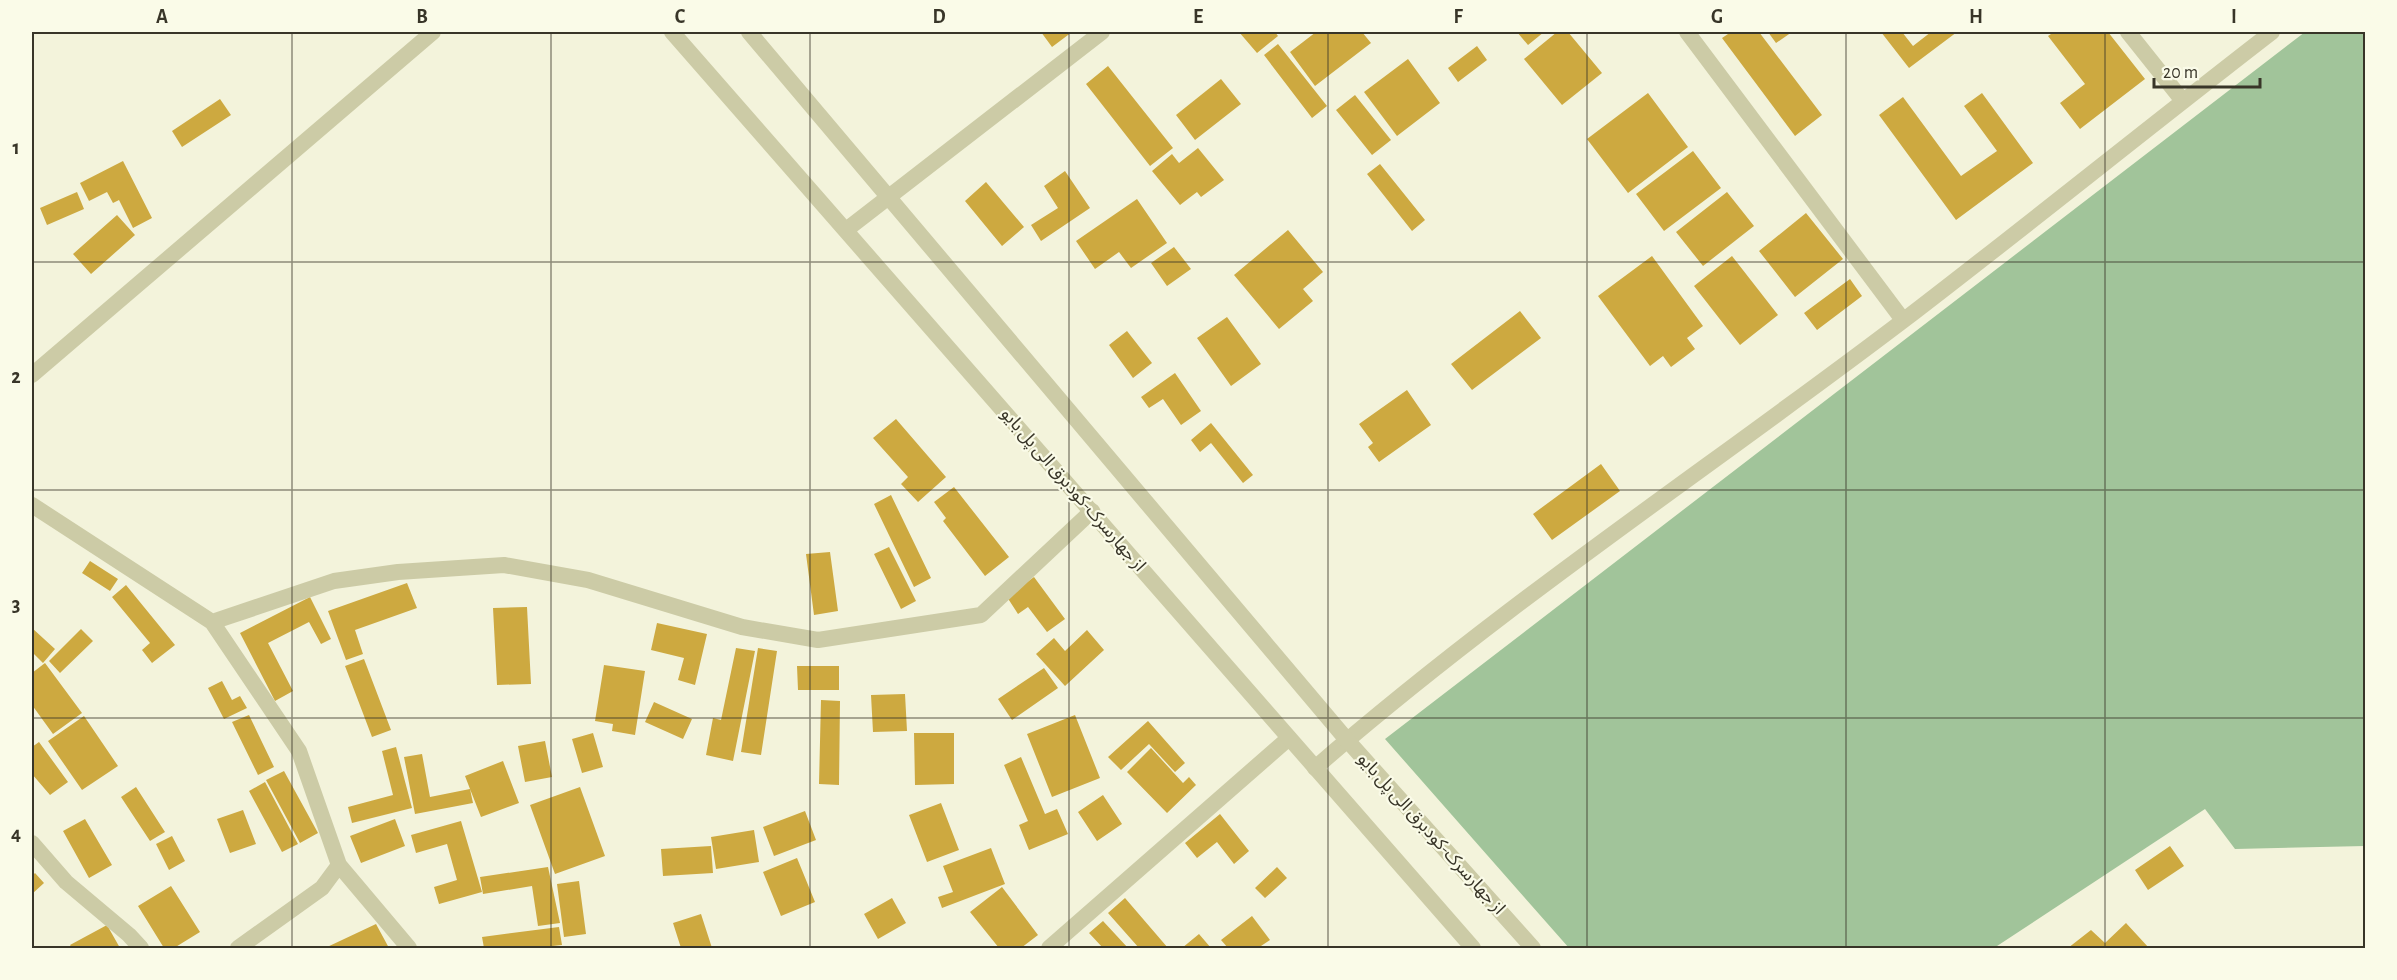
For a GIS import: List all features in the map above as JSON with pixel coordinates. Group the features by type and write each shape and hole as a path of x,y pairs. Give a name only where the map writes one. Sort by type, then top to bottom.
{"street":[{"path":"32,375 433,32"},
{"name":"از جهارسرک-کودبرق الی پل بایو","path":"672,32 1473,948"},
{"name":"از جهارسرک-کودبرق الی پل بایو","path":"749,32 1347,740 1533,948"},
{"path":"846,230 1102,32"},
{"path":"1687,32 1904,320"},
{"path":"2128,32 2183,101"},
{"path":"1315,768 1532,592 1904,320 2272,32"},
{"path":"32,505 212,622 299,751 339,865 409,948"},
{"path":"212,622 334,581 398,572 504,566 588,580 742,627 818,640 981,615 1092,511"},
{"path":"1050,948 1290,738"},
{"path":"32,843 66,882 129,935 141,948"},
{"path":"238,948 322,888 339,865"}],"green space":[{"path":"2305,32 2365,32 2365,846 2235,849 2205,809 1994,948 1569,948 1385,739"}],"building":[{"path":"1041,32 1072,32 1052,47"},
{"path":"1239,32 1275,32 1278,36 1257,53"},
{"path":"1316,32 1362,32 1371,43 1315,86 1290,52"},
{"path":"1517,32 1544,32 1528,45"},
{"path":"1557,32 1568,32 1602,73 1562,105 1524,59"},
{"path":"1731,32 1759,32 1822,115 1795,136 1722,38"},
{"path":"1768,32 1792,32 1776,43"},
{"path":"1881,32 1902,32 1913,46 1931,32 1957,32 1909,68"},
{"path":"2054,32 2108,32 2145,79 2080,129 2060,103 2085,84 2048,36"},
{"path":"1278,44 1327,106 1312,118 1264,55"},
{"path":"1477,46 1487,60 1458,82 1448,68"},
{"path":"1408,59 1440,103 1397,136 1364,92"},
{"path":"1108,66 1173,148 1150,166 1086,84"},
{"path":"1221,79 1241,104 1195,140 1176,115"},
{"path":"1648,93 1688,147 1628,193 1587,139"},
{"path":"1982,93 2033,163 1956,220 1879,115 1903,97 1961,176 1997,151 1964,106"},
{"path":"1355,95 1391,140 1372,155 1336,110"},
{"path":"220,99 231,115 182,147 172,131"},
{"path":"1198,148 1224,180 1201,197 1197,192 1180,205 1152,171 1172,154 1179,163"},
{"path":"1693,151 1721,188 1664,231 1636,194"},
{"path":"123,161 152,218 133,228 119,200 113,203 107,192 89,201 80,183"},
{"path":"1380,164 1425,220 1412,231 1367,174"},
{"path":"1065,171 1090,208 1041,241 1031,225 1058,208 1044,186"},
{"path":"986,182 1024,227 1002,246 965,201"},
{"path":"77,192 84,209 47,225 40,208"},
{"path":"1727,192 1754,226 1703,266 1676,232"},
{"path":"1137,199 1167,243 1131,268 1119,252 1095,269 1076,241"},
{"path":"1806,213 1843,259 1795,297 1759,251"},
{"path":"117,215 135,235 91,274 73,254"},
{"path":"1288,230 1323,272 1303,289 1313,301 1279,329 1234,275"},
{"path":"1174,247 1191,269 1167,286 1151,263"},
{"path":"1652,256 1703,326 1687,338 1695,349 1671,367 1663,356 1650,366 1598,296"},
{"path":"1732,256 1778,315 1740,345 1694,286"},
{"path":"1850,279 1862,296 1817,330 1804,313"},
{"path":"1520,311 1541,338 1472,390 1451,364"},
{"path":"1227,317 1261,364 1231,386 1197,338"},
{"path":"1127,331 1152,363 1133,378 1109,345"},
{"path":"1175,373 1201,411 1181,425 1163,399 1149,408 1141,397"},
{"path":"1407,390 1431,425 1379,462 1368,447 1373,443 1359,424"},
{"path":"896,419 946,477 918,502 901,484 908,477 873,438"},
{"path":"1211,423 1253,475 1243,483 1211,443 1200,452 1191,440"},
{"path":"1601,464 1620,491 1552,540 1533,514"},
{"path":"954,487 1009,557 985,576 943,521 946,518 934,502"},
{"path":"891,495 931,578 914,587 874,504"},
{"path":"889,547 916,601 901,609 874,554"},
{"path":"830,552 838,611 814,615 806,554"},
{"path":"90,561 118,579 110,591 82,573"},
{"path":"1034,577 1065,619 1047,632 1028,607 1018,614 1007,597"},
{"path":"407,583 417,608 355,630 363,654 346,660 328,611"},
{"path":"126,585 175,645 152,663 142,650 150,643 112,597"},
{"path":"310,597 331,639 321,644 309,622 268,643 293,691 275,701 240,633"},
{"path":"527,607 531,684 497,685 493,608"},
{"path":"657,623 707,634 695,685 678,680 684,658 651,650"},
{"path":"32,628 55,649 43,663 32,652"},
{"path":"81,629 93,641 60,673 49,661"},
{"path":"1087,630 1104,650 1065,686 1036,654 1054,638 1065,651"},
{"path":"736,648 755,651 733,761 706,755 713,718 721,720"},
{"path":"758,648 777,651 761,755 741,752"},
{"path":"364,659 391,730 372,737 345,666"},
{"path":"45,663 82,713 53,734 32,705 32,673"},
{"path":"604,665 645,671 635,735 612,731 613,724 595,721"},
{"path":"797,666 839,666 839,690 798,690"},
{"path":"1044,668 1058,688 1012,720 998,699"},
{"path":"222,681 232,700 240,696 247,708 224,719 208,688"},
{"path":"905,694 907,731 873,732 871,695"},
{"path":"821,700 840,701 839,785 819,784"},
{"path":"654,702 692,719 683,739 645,722"},
{"path":"249,715 274,767 258,775 232,722"},
{"path":"1075,715 1100,778 1052,797 1027,734"},
{"path":"84,716 118,766 82,790 48,741"},
{"path":"1148,721 1185,763 1175,772 1149,744 1121,770 1108,757"},
{"path":"593,733 603,767 582,773 572,739"},
{"path":"914,733 954,733 954,784 915,785"},
{"path":"545,741 552,777 525,782 518,746"},
{"path":"39,742 68,782 50,795 32,774 32,747"},
{"path":"396,747 412,808 352,823 348,807 393,795 382,751"},
{"path":"1151,748 1183,783 1189,777 1196,785 1167,813 1127,772"},
{"path":"422,754 430,797 470,789 473,803 415,814 404,757"},
{"path":"1021,757 1045,814 1057,809 1068,834 1029,850 1019,825 1028,821 1004,765"},
{"path":"503,761 519,803 481,817 465,776"},
{"path":"284,771 318,833 300,843 266,780"},
{"path":"265,782 298,844 282,852 249,791"},
{"path":"136,787 165,832 150,841 121,797"},
{"path":"580,787 605,856 555,874 530,805"},
{"path":"1103,795 1122,824 1097,841 1078,812"},
{"path":"941,803 959,850 927,862 909,815"},
{"path":"243,810 256,844 230,853 217,819"},
{"path":"805,811 816,840 774,856 763,827"},
{"path":"1220,814 1249,851 1234,864 1217,842 1197,858 1185,843"},
{"path":"85,819 112,865 89,878 63,831"},
{"path":"395,819 405,846 361,863 350,836"},
{"path":"461,821 482,892 439,904 434,887 457,880 447,844 416,853 411,835"},
{"path":"754,830 759,862 716,869 711,837"},
{"path":"172,836 185,861 169,870 156,844"},
{"path":"711,846 713,873 663,876 661,849"},
{"path":"2170,846 2184,866 2148,890 2135,870"},
{"path":"991,848 1005,884 942,908 938,897 953,892 943,866"},
{"path":"797,858 815,902 781,916 763,872"},
{"path":"548,867 560,923 538,926 532,886 483,894 480,877"},
{"path":"1277,867 1287,878 1265,898 1255,888"},
{"path":"35,873 44,883 32,894 32,876"},
{"path":"579,881 586,934 564,937 557,884"},
{"path":"171,886 200,932 174,948 164,948 138,906"},
{"path":"1002,887 1038,935 1021,948 999,948 970,912"},
{"path":"892,898 906,923 878,939 864,914"},
{"path":"1125,898 1168,948 1139,948 1108,913"},
{"path":"701,914 712,948 681,948 673,923"},
{"path":"1252,916 1270,940 1258,948 1228,948 1221,940"},
{"path":"1103,921 1128,948 1103,948 1089,933"},
{"path":"2126,923 2149,948 2068,948 2091,930 2105,943"},
{"path":"376,924 389,948 325,948"},
{"path":"107,925 120,948 72,948 70,945"},
{"path":"559,927 562,945 533,948 484,948 482,937"},
{"path":"1199,934 1211,948 1182,948"}]}
